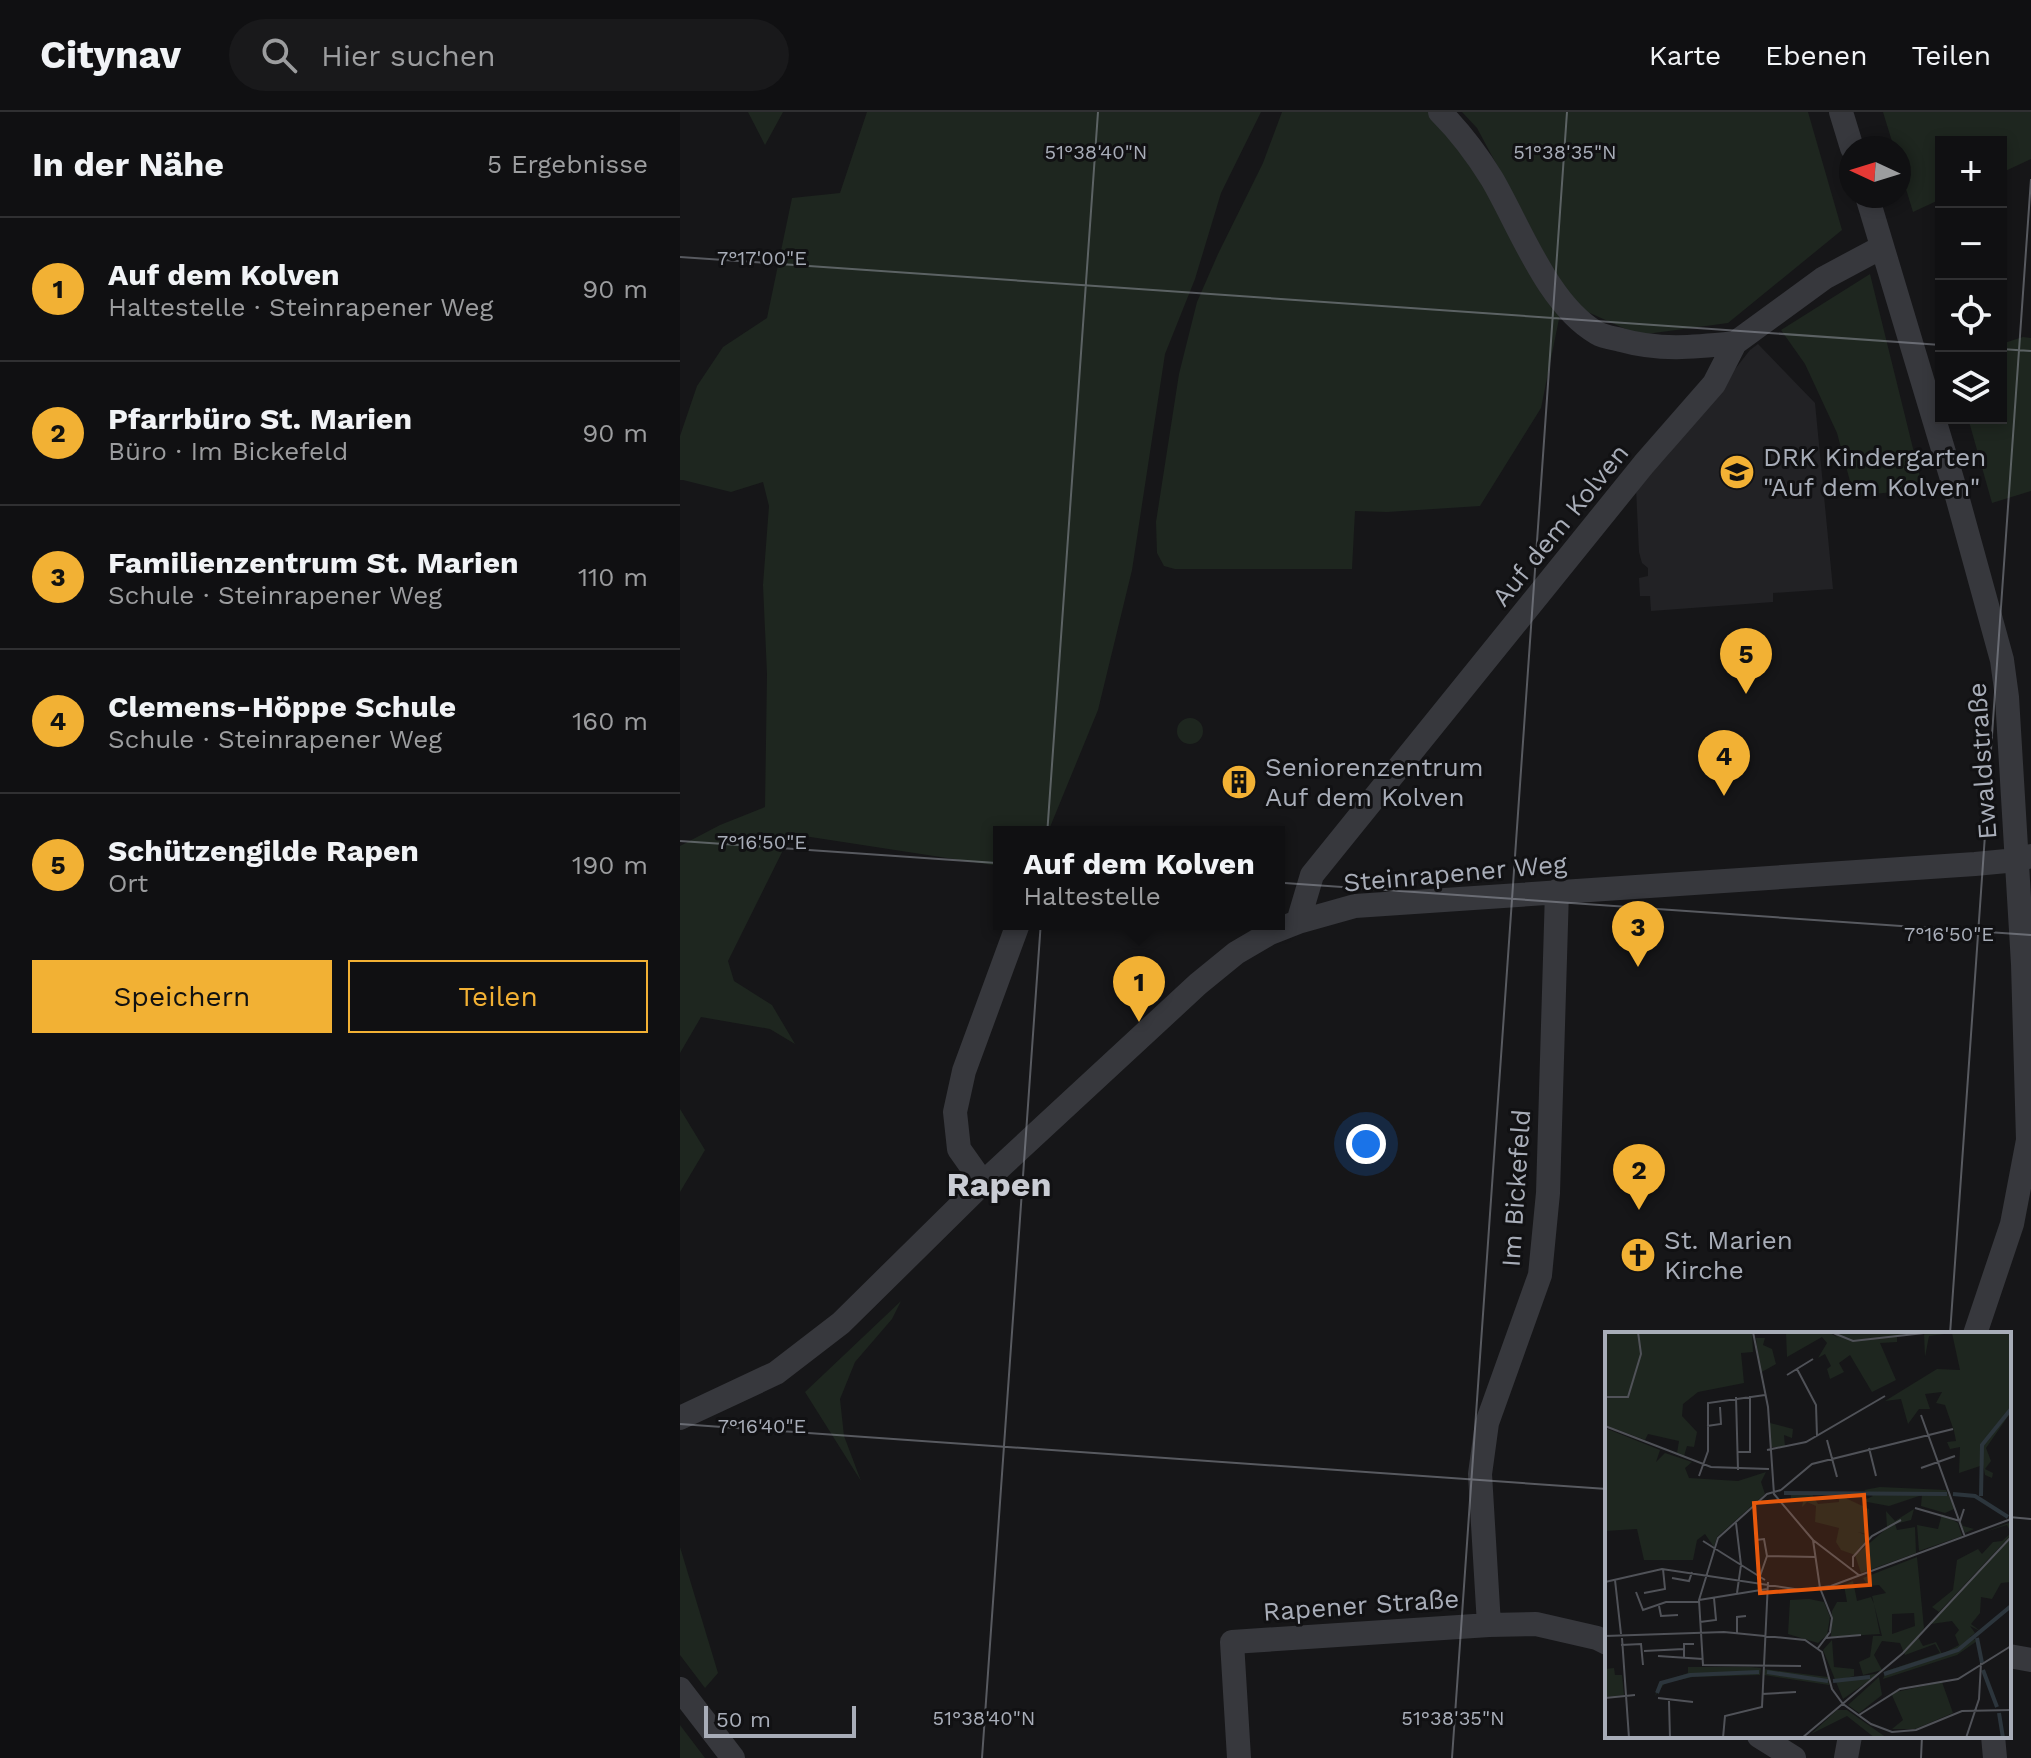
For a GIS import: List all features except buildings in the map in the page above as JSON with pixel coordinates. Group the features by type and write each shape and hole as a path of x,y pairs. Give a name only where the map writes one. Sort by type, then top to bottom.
{"street":[{"path":"1440,112 1465,138 1485,168 1544,276 1566,308 1598,334 1639,345 1680,349 1735,343"},
{"path":"1841,112 1848,136"},
{"name":"Ewaldstraße","path":"1871,208 1955,489 2002,660 2024,858 2023,964 2028,1140 2012,1224 1976,1332"},
{"name":"Auf dem Kolven","path":"1298,922 1312,875 1644,464 1714,384 1735,343 1824,278 1882,247"},
{"name":"Steinrapener Weg","path":"1285,927 1355,906 1753,880 2024,858"},
{"name":"Im Bickefeld","path":"1489,1625 1480,1474 1487,1423 1540,1275 1548,1193 1557,891"},
{"path":"983,1183 959,1149 955,1112 964,1071 1016,930"},
{"name":"Steinrapener Weg","path":"680,1418 776,1373 841,1323 983,1183 1198,984 1236,953 1278,930"},
{"name":"Rapener Straße","path":"1239,1758 1232,1642 1536,1624 1605,1642"},
{"path":"2011,1656 2031,1660"},
{"path":"680,1689 733,1758"},
{"path":"1763,1738 1788,1751"},
{"path":"1846,1758 1850,1738"},
{"path":"1993,1738 1995,1758"}],"shaded area":[{"path":"748,112 783,112 765,145"},
{"path":"867,112 1261,112 1221,193 1195,279 1165,354 1132,570 1098,710 1050,826 993,826 993,865 791,834 728,961 734,981 772,1005 795,1044 770,1029 701,1017 680,1053 680,846 720,825 765,807 767,674 763,585 769,506 763,482 731,492 680,480 680,436 697,386 723,347 767,318 792,198 840,193"},
{"path":"1282,112 1431,112 1447,123 1560,314 1541,408 1480,506 1355,511 1352,569 1175,569 1164,566 1157,553 1156,522 1179,374 1197,302 1263,163"},
{"path":"1462,112 1808,112 1842,230 1728,323 1639,335 1572,305 1477,128"},
{"path":"1883,112 2031,112 2031,159 2007,170 2007,136 1935,136 1935,202 1913,212 1911,136 1890,136"},
{"path":"1870,274 1923,489 1854,496 1837,433 1805,364 1781,330"},
{"path":"2031,338 2031,491 1992,503 1970,424 2007,424 2007,342"},
{"name":"DRK Kindergarten \"Auf dem Kolven\"","path":"1758,344 1815,403 1833,589 1773,593 1773,602 1651,611 1650,596 1640,596 1639,578 1648,576 1648,568 1642,563 1639,552 1636,488 1667,456 1750,350"},
{"path":"1190,718 1199,722 1203,731 1199,740 1190,744 1181,740 1177,731 1181,722"},
{"path":"680,1109 705,1150 680,1192"},
{"path":"901,1301 892,1319 855,1362 840,1399 844,1436 861,1481 805,1392"},
{"path":"680,1547 718,1673 705,1688 680,1655"},
{"path":"680,1725 705,1758 680,1758"}],"place":[{"name":"DRK Kindergarten \"Auf dem Kolven\"","path":"1737,472"},
{"name":"Schützengilde Rapen","path":"1746,694"},
{"name":"Seniorenzentrum Auf dem Kolven","path":"1239,782"},
{"name":"Clemens-Höppe Schule","path":"1724,796"},
{"name":"Familienzentrum St. Marien","path":"1638,967"},
{"name":"Auf dem Kolven","path":"1139,1022"},
{"name":"Pfarrbüro St. Marien","path":"1639,1210"},
{"name":"St. Marien Kirche","path":"1638,1255"}],"district":[{"name":"Rapen","path":"999,1184"}]}
